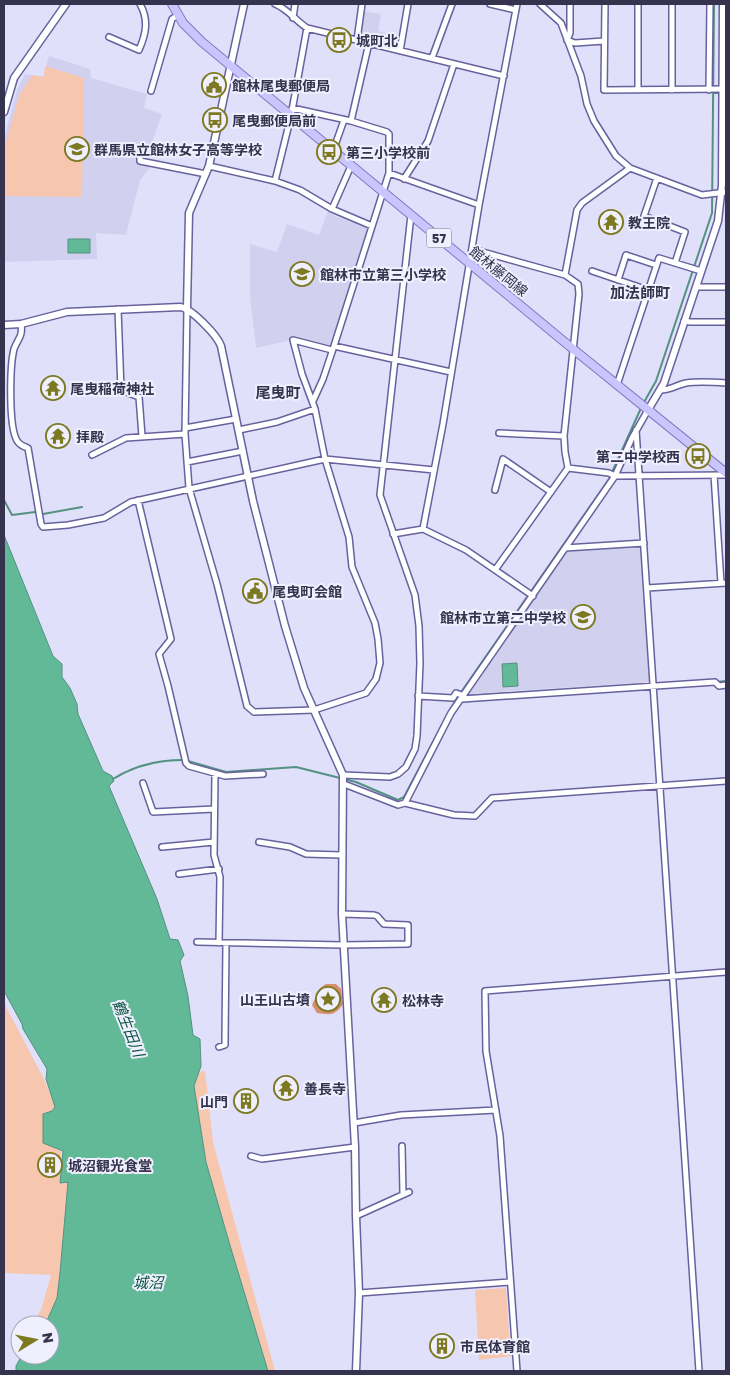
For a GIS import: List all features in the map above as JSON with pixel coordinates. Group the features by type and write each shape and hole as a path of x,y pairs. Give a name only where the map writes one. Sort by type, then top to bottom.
{"main road":[{"name":"館林藤岡線","path":"172,4 191,32 231,66 291,112 351,166 726,474"}],"street":[{"path":"4,112 6,91 66,4"},
{"path":"109,37 139,50 146,28 145,14 140,4"},
{"path":"244,4 209,166 189,213 185,431 189,488 216,584 246,706 254,712 314,710 366,693 376,679 380,662 378,639 374,624 352,567 349,537 325,459 313,401 302,374 293,340 451,372"},
{"path":"275,4 286,10 293,18 307,28 504,76"},
{"path":"293,18 295,4"},
{"path":"357,40 362,4"},
{"path":"400,51 408,4"},
{"path":"432,58 452,4"},
{"path":"490,4 516,10"},
{"path":"423,529 479,205 517,4"},
{"path":"541,4 561,23 581,76 587,104 594,121 616,156 630,168 702,195 724,192"},
{"path":"568,40 570,33 570,4"},
{"path":"605,4 604,90 724,89"},
{"path":"638,4 638,90"},
{"path":"672,4 672,90"},
{"path":"709,90 710,4"},
{"path":"405,804 451,713 615,476 636,430 660,390 718,221 724,192 723,4"},
{"path":"151,91 172,19 178,14"},
{"path":"275,181 291,112 307,28"},
{"path":"568,40 575,42 604,41"},
{"path":"350,121 369,43"},
{"path":"404,179 428,141 454,64"},
{"path":"291,112 350,121 389,134 389,173 323,379 313,401"},
{"path":"333,151 344,120"},
{"path":"140,157 140,161 206,174"},
{"path":"209,166 275,181 300,190 332,210 372,226"},
{"path":"332,210 351,166"},
{"path":"565,275 577,210 582,203 630,168"},
{"path":"389,173 479,205"},
{"path":"657,178 644,216 685,232 675,264"},
{"path":"343,775 390,777 398,774 406,767 415,749 417,736 420,663 415,595 380,495 411,215"},
{"path":"472,249 565,275 578,284 579,292 564,436 568,468 495,570"},
{"path":"618,280 626,255 656,265"},
{"path":"617,385 659,258 701,271"},
{"path":"592,271 648,290"},
{"path":"696,287 726,287"},
{"path":"4,325 21,324 67,312 180,306 187,308 220,341 248,476 285,626 304,688 343,775 342,914 354,1123 359,1294 356,1371"},
{"path":"118,309 121,390 139,397 142,436"},
{"path":"684,321 726,322"},
{"path":"21,324 22,332 14,348 12,371 12,430 18,443 28,448 41,524 43,526 68,525 104,518 131,502 138,500 325,459 434,470"},
{"path":"660,390 670,390 689,382 726,382"},
{"path":"239,430 277,422 315,409"},
{"path":"92,455 126,438 185,431 236,419"},
{"path":"636,430 699,1371"},
{"path":"498,433 564,436"},
{"path":"187,462 243,451"},
{"path":"496,490 503,459 551,492"},
{"path":"568,468 609,473 615,476 726,474"},
{"path":"647,588 724,583 714,475"},
{"path":"138,500 171,639 158,654 168,686 186,763 189,766 215,774 232,776 262,774"},
{"path":"393,534 423,529 466,550 533,596"},
{"path":"565,548 644,543"},
{"path":"418,696 453,698 456,693 463,697 715,682 719,686 726,685"},
{"path":"215,774 214,855 220,877 219,943"},
{"path":"344,784 398,805 405,804 454,815 475,816 492,798 726,780"},
{"path":"143,783 153,812 214,809"},
{"path":"162,847 214,842"},
{"path":"259,842 290,847 306,854 342,855"},
{"path":"179,874 219,870"},
{"path":"197,942 226,944 408,944 408,926 384,924 377,916 342,914"},
{"path":"219,1047 225,1046 226,944"},
{"path":"517,1371 500,1136 486,1051 485,991 726,972"},
{"path":"354,1123 401,1115 496,1110"},
{"path":"356,1216 406,1193 402,1146"},
{"path":"251,1156 262,1159 355,1147"},
{"path":"359,1294 510,1282"}],"shaded area":[{"path":"363,11 381,14 378,31 386,33 384,42 360,37"},
{"name":"群馬県立館林女子高等学校","path":"49,56 90,69 91,78 147,94 144,108 162,114 146,159 151,160 150,168 140,180 126,235 96,233 97,259 4,262 4,139 17,90 25,74 43,77"},
{"path":"45,66 84,78 82,197 4,196 4,149 19,96 32,75 44,77"},
{"name":"館林市立第三小学校","path":"328,211 333,215 369,228 331,348 296,339 256,348 250,296 250,244 277,252 287,224 319,235"},
{"name":"館林市立第二中学校","path":"640,546 650,682 468,694 567,552"},
{"path":"326,984 336,984 341,989 343,1004 332,1014 317,1013 312,1005 320,988"},
{"path":"4,1003 44,1079 55,1107 52,1111 43,1114 43,1142 61,1151 60,1183 68,1181 57,1298 49,1315 38,1315 51,1275 4,1273"},
{"path":"205,1071 213,1142 275,1371 268,1371 206,1162 194,1086 199,1072"},
{"path":"506,1288 512,1356 479,1360 475,1290"}],"water":[{"path":"68,239 90,239 90,253 68,253"},
{"name":"城沼","path":"4,535 53,656 62,664 62,677 70,688 77,704 78,714 103,771 112,776 114,781 109,786 157,899 170,939 178,940 184,955 180,961 188,996 193,1035 200,1039 201,1066 194,1086 206,1162 268,1371 16,1371 17,1365 60,1365 60,1315 49,1315 57,1298 68,1182 60,1183 63,1151 43,1143 43,1114 52,1111 55,1107 46,1079 47,1069 23,1029 4,991"},
{"path":"517,663 518,686 503,687 502,664"}],"waterway":[{"path":"643,404 656,381 712,213 714,4"},
{"path":"714,93 726,93"},
{"path":"449,712 609,479 641,408"},
{"path":"4,500 12,515 35,512 43,514 82,507"},
{"path":"716,682 726,681"},
{"path":"464,696 532,692"},
{"path":"188,761 226,772 296,767 356,782 398,800 404,797 442,725"},
{"path":"113,779 146,764 183,760"}],"place":[{"name":"城町北","path":"339,40"},
{"name":"館林尾曳郵便局","path":"214,85"},
{"name":"尾曳郵便局前","path":"215,120"},
{"name":"群馬県立館林女子高等学校","path":"77,149"},
{"name":"第三小学校前","path":"329,152"},
{"name":"教王院","path":"611,222"},
{"name":"館林市立第三小学校","path":"302,274"},
{"name":"尾曳稲荷神社","path":"53,388"},
{"name":"拝殿","path":"58,436"},
{"name":"第二中学校西","path":"698,456"},
{"name":"尾曳町会館","path":"255,591"},
{"name":"館林市立第二中学校","path":"583,617"},
{"name":"山王山古墳","path":"328,999"},
{"name":"松林寺","path":"384,1000"},
{"name":"善長寺","path":"286,1088"},
{"name":"山門","path":"246,1101"},
{"name":"城沼観光食堂","path":"50,1165"},
{"name":"市民体育館","path":"442,1346"}],"district":[{"name":"加法師町","path":"640,292"},
{"name":"尾曳町","path":"278,392"}],"water label":[{"name":"鶴生田川","path":"129,1028"}]}
